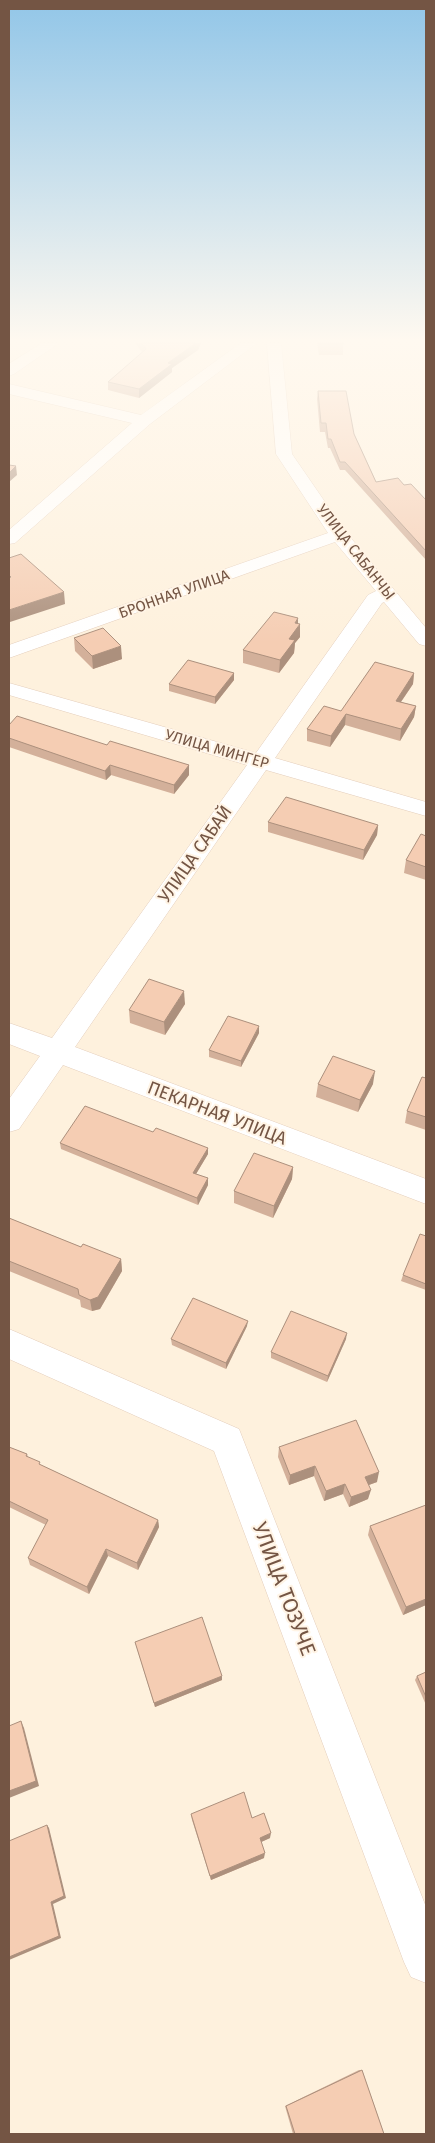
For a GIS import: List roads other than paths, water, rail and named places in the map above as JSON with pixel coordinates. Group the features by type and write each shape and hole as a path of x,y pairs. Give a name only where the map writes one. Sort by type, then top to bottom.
{"street":[{"path":"9,539 118,443"},
{"name":"УЛИЦА САБАНЧЫ","path":"283,443 284,454 340,535 426,640"},
{"name":"БРОННАЯ УЛИЦА","path":"9,652 340,535"},
{"name":"УЛИЦА САБАЙ","path":"9,1121 375,599 388,593"},
{"name":"УЛИЦА МИНГЕР","path":"9,690 426,809"},
{"name":"ПЕКАРНАЯ УЛИЦА","path":"9,1033 426,1192"},
{"name":"УЛИЦА ТОЗУЧЕ","path":"9,1344 227,1440 426,1962"}]}
